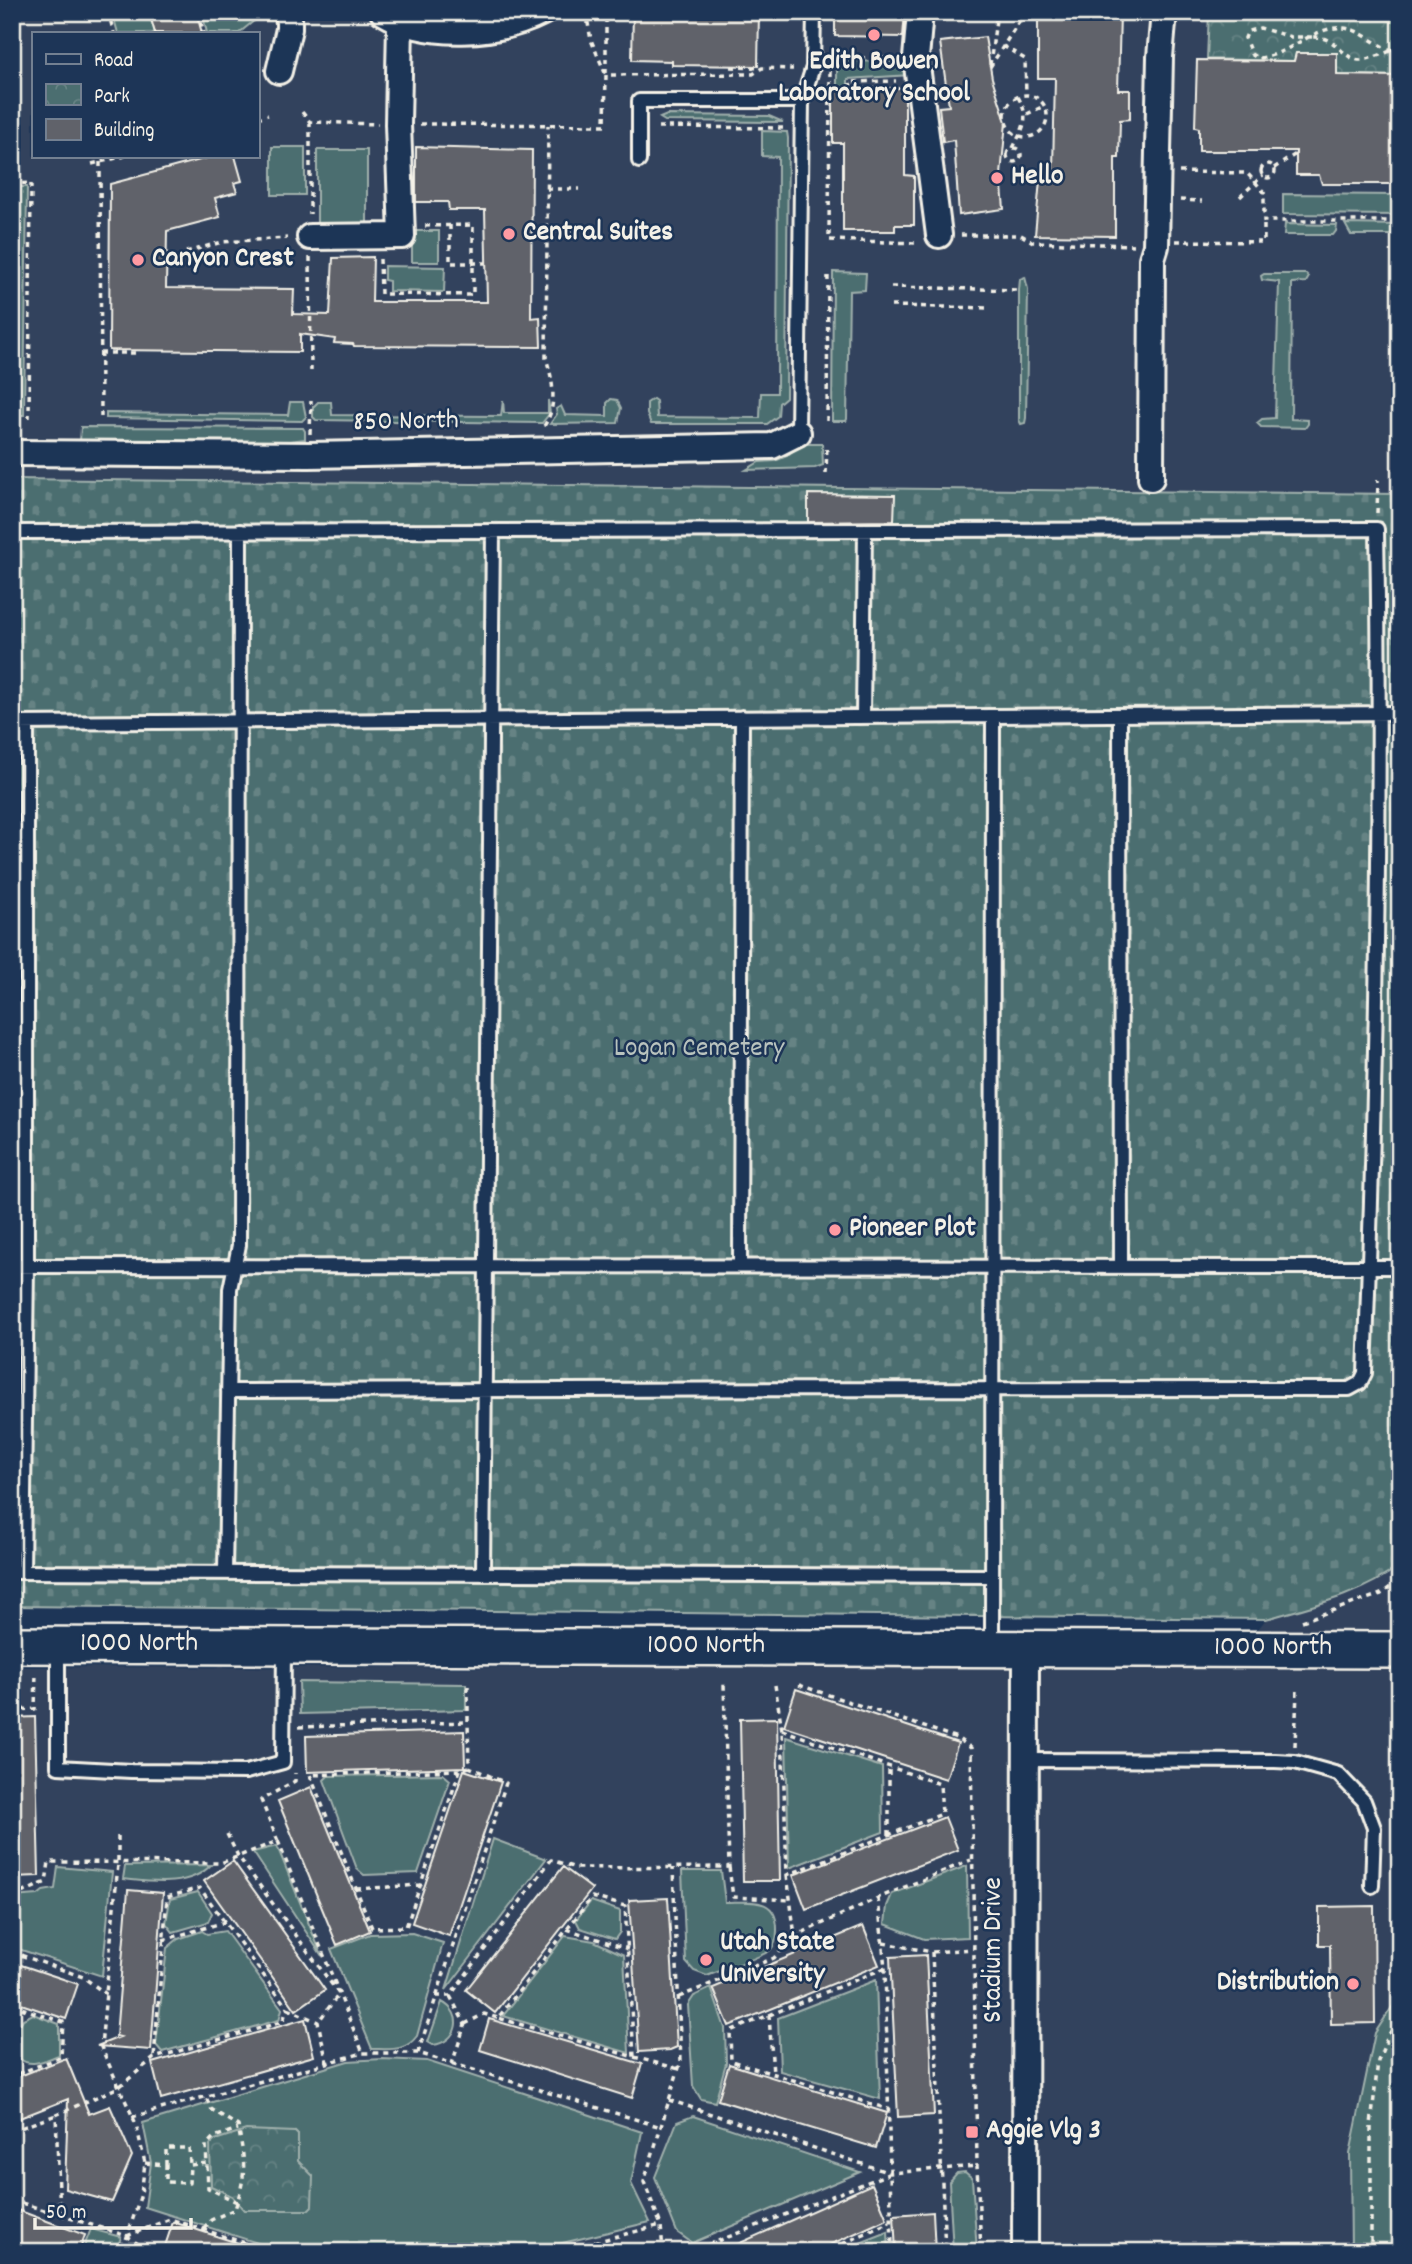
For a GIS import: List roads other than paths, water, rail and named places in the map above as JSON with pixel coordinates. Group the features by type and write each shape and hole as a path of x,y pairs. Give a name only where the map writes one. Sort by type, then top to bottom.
{"street":[{"path":"279,71 289,29 289,12"},
{"path":"310,237 391,231 398,124 391,17 431,30 483,29 523,22 542,12"},
{"path":"920,12 918,68 939,235"},
{"path":"1150,478 1152,259 1156,242 1160,57 1164,12"},
{"name":"850 North","path":"12,453 309,455 772,446 798,433"},
{"name":"1000 North","path":"12,1645 1400,1650"},
{"name":"Stadium Drive","path":"1009,1648 1025,1760 1025,2252"}],"lane":[{"path":"798,433 802,101 813,67 814,12"},
{"path":"639,161 639,101 802,101"},
{"path":"12,532 1377,529 1380,713 1369,1267 1365,1373 1360,1383 1349,1389 992,1391 485,1388 228,1391"},
{"path":"863,717 866,530"},
{"path":"225,1572 230,1289 239,1245 240,531"},
{"path":"483,1573 493,531"},
{"path":"12,723 1400,713"},
{"path":"1120,715 1121,1267"},
{"path":"993,716 992,1576 1009,1648"},
{"path":"740,1266 743,717"},
{"path":"27,723 27,1266 18,1572 992,1576"},
{"path":"12,1266 1400,1267"},
{"path":"58,1645 58,1767 233,1772 246,1772 283,1762 284,1646"},
{"path":"1025,1760 1295,1762 1338,1774 1364,1801 1374,1828 1372,1886"}],"place":[{"name":"Edith Bowen Laboratory School","path":"874,35"},
{"name":"Hello","path":"997,178"},
{"name":"Central Suites","path":"509,234"},
{"name":"Canyon Crest","path":"138,260"},
{"name":"Pioneer Plot","path":"835,1230"},
{"name":"Utah State University","path":"706,1960"},
{"name":"Distribution","path":"1353,1984"},
{"name":"Aggie Vlg 3","path":"972,2132"}],"park label":[{"name":"Logan Cemetery","path":"699,1050"}]}
